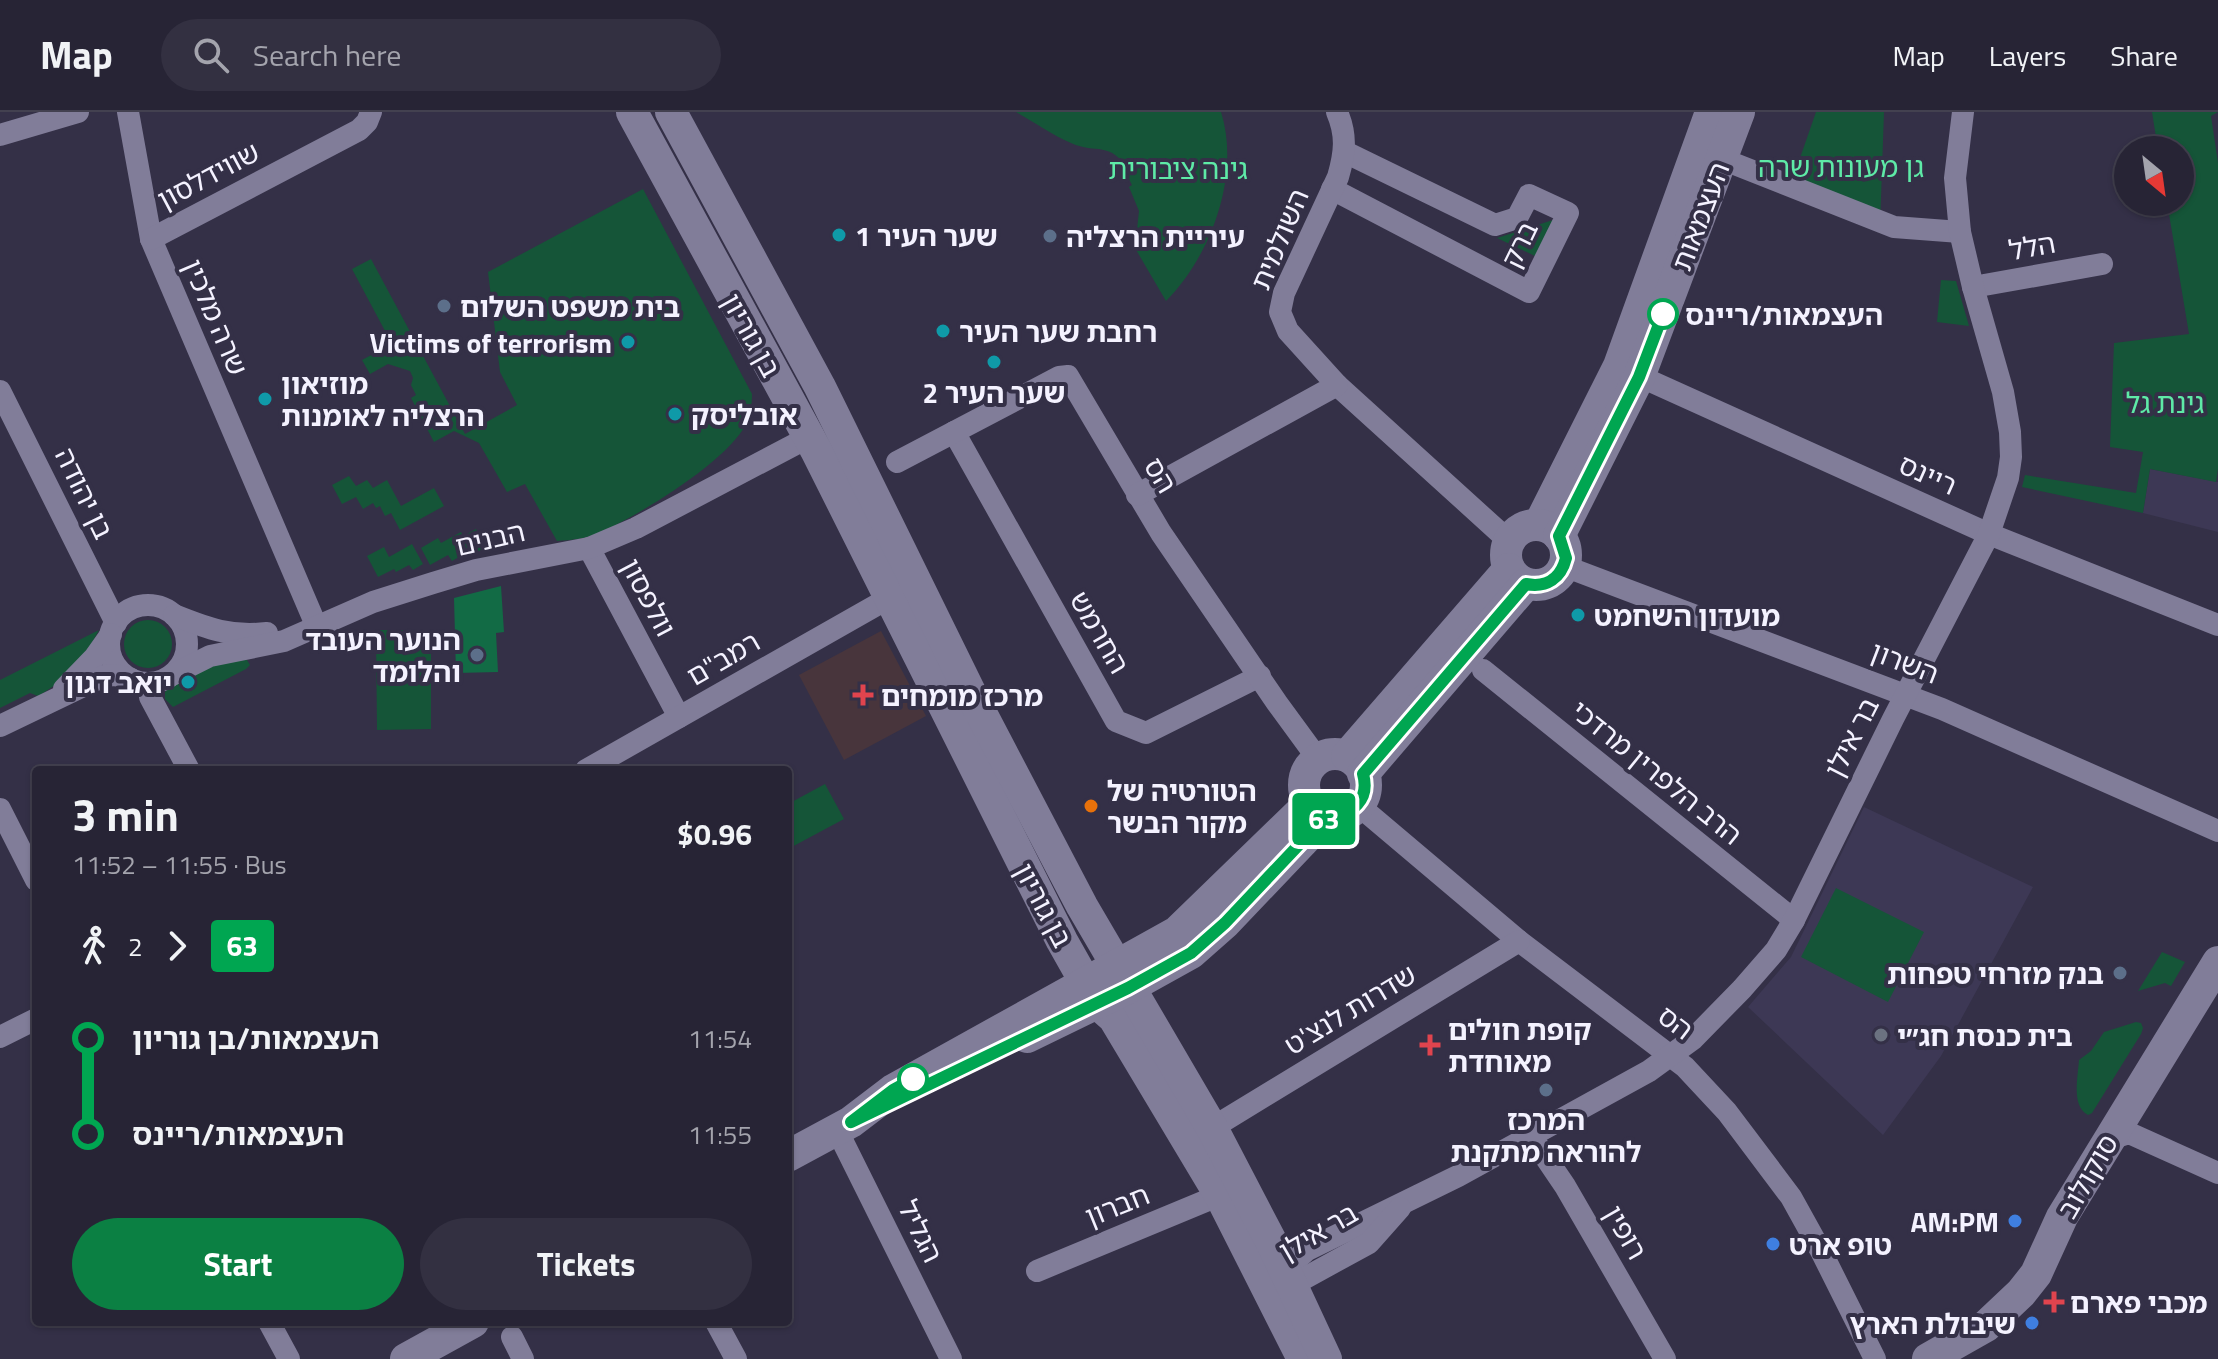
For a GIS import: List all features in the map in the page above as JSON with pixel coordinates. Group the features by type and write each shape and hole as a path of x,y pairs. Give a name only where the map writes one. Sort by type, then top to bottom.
{"street":[{"path":"0,135 78,112"},
{"name":"שרה מלכין","path":"128,112 151,239 316,625"},
{"name":"שווידלסון","path":"151,239 359,130 371,112"},
{"name":"בן גוריון","path":"632,112 700,240 814,438 971,694 1122,977 1212,1128 1281,1280 1326,1359"},
{"name":"בן גוריון","path":"671,112 820,387 814,438 889,598 1033,886 1092,992 1114,1018 1220,1195 1281,1280 1303,1359"},
{"path":"1337,112 1344,128 1345,152"},
{"name":"העצמאות","path":"1629,372 1711,112"},
{"name":"העצמאות","path":"1554,543 1722,159 1739,112"},
{"name":"בר אילן","path":"1281,1280 1307,1250 1407,1202 1649,1071 1693,1039 1742,989 1776,950 1794,920 1989,534 2008,478 2010,432 1960,232 1955,178 1963,112"},
{"name":"השולמית","path":"1337,385 1288,331 1280,312 1284,293 1332,189 1345,152"},
{"name":"ברק","path":"1332,189 1529,292 1568,213 1529,195 1517,218 1495,225 1345,152"},
{"path":"1722,159 1894,227 1960,232"},
{"name":"בן גוריון","path":"700,240 719,255 738,259 749,254"},
{"name":"הלל","path":"1973,287 2102,264"},
{"name":"ריינס","path":"1629,372 1989,534 2218,625"},
{"name":"הס","path":"897,462 1059,377 1068,376 1137,495 1260,676 1343,763"},
{"path":"1137,495 1337,385 1515,565 1535,586 1553,580 1554,543 1522,529 1515,565 1343,763 1312,764 1304,788 1332,808"},
{"name":"בן יהודה","path":"0,391 113,629"},
{"name":"החרמש","path":"954,432 1116,721 1146,733 1260,676"},
{"name":"הבנים","path":"172,675 210,656 265,646 400,593 476,570 589,548 676,507 713,477 814,438"},
{"name":"השרון","path":"1554,543 2218,831"},
{"name":"וולפסון","path":"589,548 679,717"},
{"name":"רמב\"ם","path":"593,766 889,598"},
{"path":"0,726 104,676 161,681 181,666 186,654 185,630 174,615 158,606 134,608 113,629 94,658 51,701"},
{"name":"הבנים","path":"174,615 225,634 243,636 316,625"},
{"path":"113,629 109,646 112,658 118,668 140,681 187,766"},
{"name":"הרב הלפרין מרדכי","path":"1483,670 1794,920"},
{"path":"792,1154 1122,977 1332,808 1365,790 1343,763"},
{"name":"הס","path":"1332,808 1519,941 1685,1067 1727,1112 1791,1197 1875,1359"},
{"path":"0,809 32,872"},
{"name":"שדרות לנצ'ט","path":"1212,1128 1519,941"},
{"name":"סוקולוב","path":"1928,1359 1961,1352 1978,1341 2016,1309 2053,1265 2118,1137 2218,962"},
{"name":"סוקולוב","path":"2118,1137 2218,977"},
{"path":"0,1037 32,1021"},
{"name":"הגליל","path":"844,1126 951,1359"},
{"name":"רופין","path":"1531,1136 1565,1186 1665,1359"},
{"path":"2118,1137 2218,1173"},
{"name":"חברון","path":"1037,1271 1220,1195"},
{"path":"271,1326 289,1359"},
{"path":"406,1359 466,1326"},
{"path":"718,1326 736,1359"},
{"path":"512,1337 523,1359"}],"shaded area":[{"path":"2150,469 2218,482 2218,532 2143,513"},
{"name":"מרכז מומחים","path":"881,631 926,716 844,760 799,675"},
{"path":"1864,807 2033,887 1941,1056 1883,1135 1748,1007 1791,957"}],"green space":[{"name":"גינה ציבורית","path":"1016,112 1221,112 1227,162 1218,213 1196,261 1166,301 1135,248 1139,211 1129,187 1132,185 1127,175 1130,172 1123,162 1109,151 1064,140"},
{"name":"גן מעונות שרה","path":"1816,112 1884,112 1880,226 1792,181"},
{"name":"גינת גל","path":"2152,112 2218,112 2211,116 2218,163 2218,469 2216,482 2150,469 2143,513 2022,487 2025,475 2136,493 2143,452 2110,447 2114,343 2189,334 2169,216 2194,216 2194,136 2156,136"},
{"path":"643,189 752,394 750,413 736,439 680,486 599,533 557,541 525,484 507,492 479,443 454,431 434,442 411,398 416,395 411,385 413,378 410,371 388,364 370,374 362,360 392,344 352,269 371,259 465,434 517,405 500,372 488,272"},
{"path":"1553,220 1535,256 1497,238"},
{"path":"1941,280 1956,281 1969,326 1937,322"},
{"path":"349,476 356,486 367,480 373,488 387,480 401,506 434,488 444,506 400,530 391,513 385,516 380,506 376,508 373,503 363,509 356,497 342,504 332,485"},
{"path":"476,529 486,547 472,555 469,551 452,561 448,555 430,565 421,548 438,538 441,543 461,532 463,536"},
{"path":"412,544 423,564 413,570 409,565 396,572 394,569 378,577 367,556 384,547 389,557"},
{"path":"501,586 504,632 496,633 498,672 456,673 454,598"},
{"path":"148,620 165,627 172,644 165,661 148,668 131,661 124,644 131,627"},
{"path":"99,630 87,651 58,683 38,696 30,693 0,708 0,680"},
{"path":"376,630 431,630 431,729 377,730"},
{"path":"247,660 250,665 246,669 173,707 165,699 165,692 193,673 214,665"},
{"path":"825,784 844,819 792,847 792,802"},
{"path":"1836,888 1924,932 1888,1002 1801,957"},
{"path":"2162,952 2185,962 2171,986 2165,983 2138,991"},
{"path":"2141,1023 2141,1034 2088,1115 2077,1098 2079,1060 2091,1051 2104,1032"}],"bus line":[{"name":"63","path":"913,1079 851,1122 1128,988 1191,953 1225,923 1328,814 1339,815 1358,805 1365,790 1363,774 1526,584 1544,584 1560,574 1566,550 1559,536 1639,377 1663,314"}],"place":[{"name":"שער העיר 1","path":"839,235"},
{"name":"עיריית הרצליה","path":"1050,236"},
{"name":"בית משפט השלום","path":"444,306"},
{"name":"העצמאות/ריינס","path":"1663,314"},
{"name":"רחבת שער העיר","path":"943,331"},
{"name":"Victims of terrorism","path":"628,342"},
{"name":"שער העיר 2","path":"994,362"},
{"name":"מוזיאון הרצליה לאומנות","path":"265,399"},
{"name":"אובליסק","path":"675,414"},
{"name":"מועדון השחמט","path":"1578,615"},
{"name":"הנוער העובד והלומד","path":"477,655"},
{"name":"יואב דגון","path":"188,682"},
{"name":"מרכז מומחים","path":"863,695"},
{"name":"הטורטיה של מקור הבשר","path":"1091,806"},
{"name":"בנק מזרחי טפחות","path":"2120,973"},
{"name":"בית כנסת חג״י","path":"1881,1035"},
{"name":"קופת חולים מאוחדת","path":"1430,1045"},
{"name":"המרכז להוראה מתקנת","path":"1546,1090"},
{"name":"AM:PM","path":"2015,1221"},
{"name":"טופ ארט","path":"1773,1244"},
{"name":"מכבי פארם","path":"2054,1302"},
{"name":"שיבולת הארץ","path":"2032,1323"}]}
